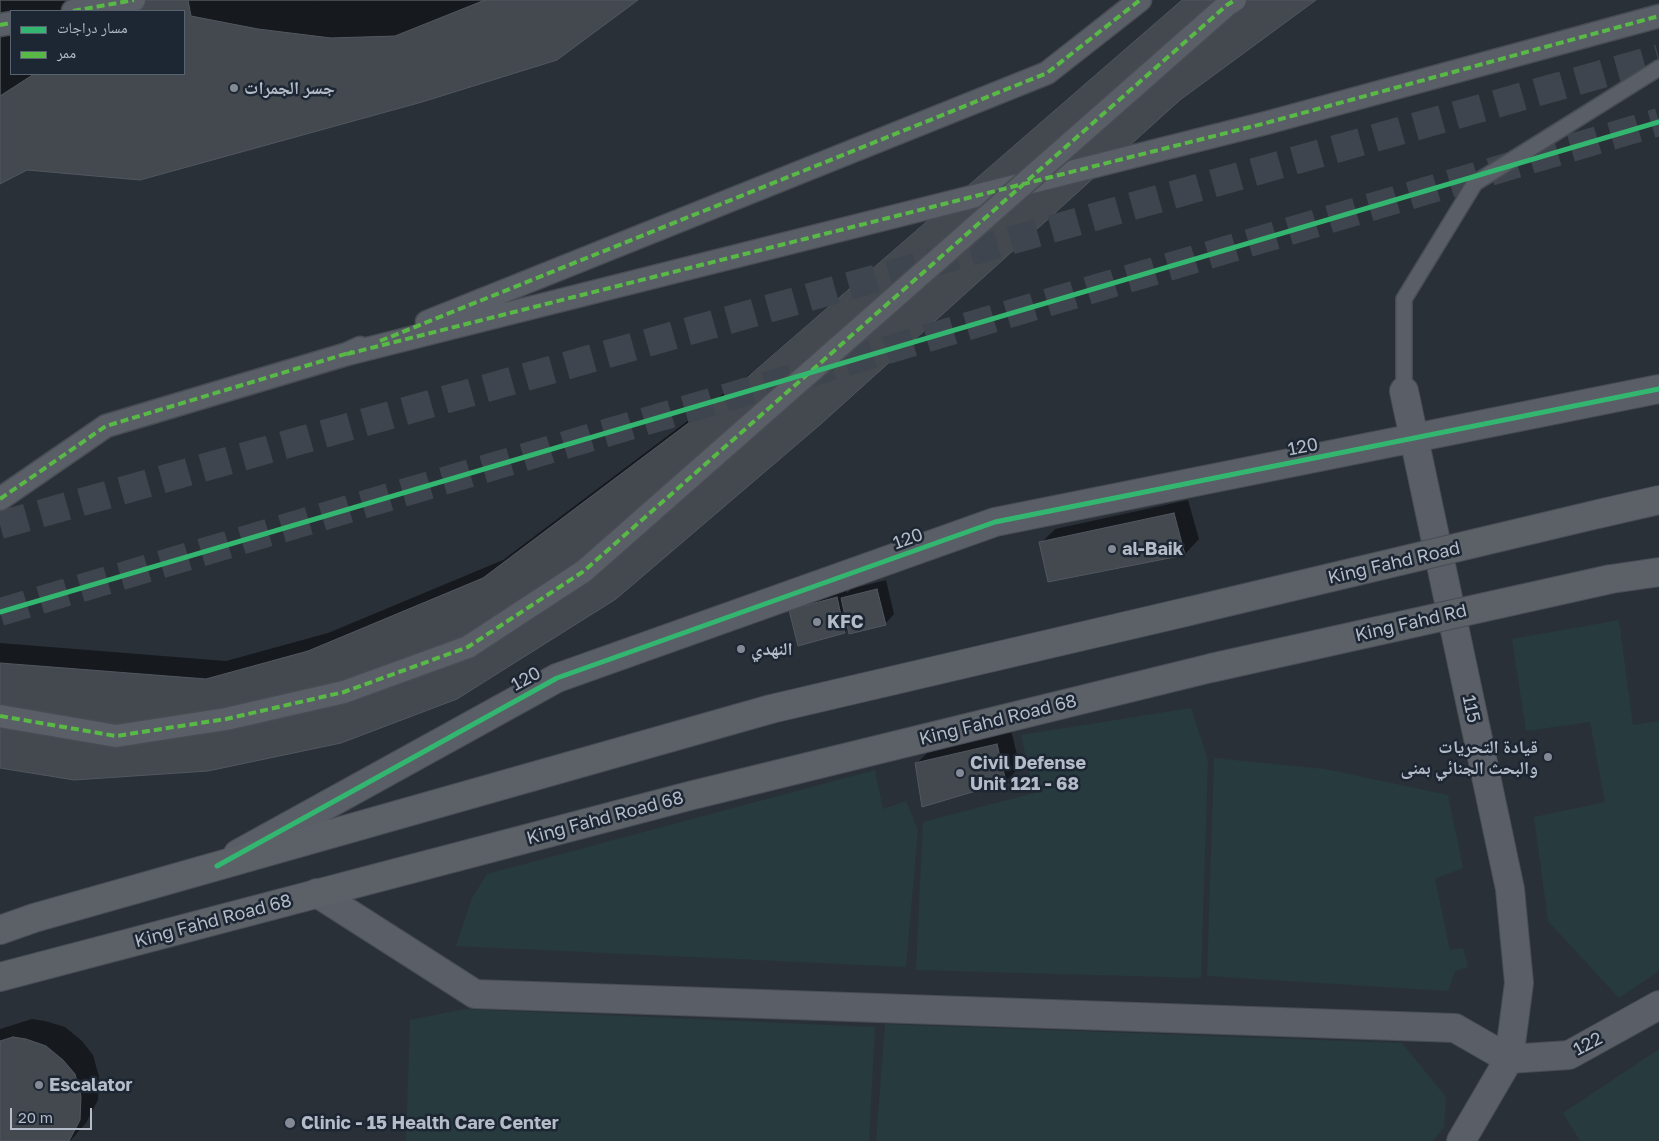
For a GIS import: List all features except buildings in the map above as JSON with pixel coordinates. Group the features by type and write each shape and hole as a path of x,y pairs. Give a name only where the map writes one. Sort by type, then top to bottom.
{"main road":[{"name":"King Fahd Road","path":"217,866 771,709 1659,500"},
{"name":"King Fahd Rd","path":"1212,668 1611,579 1659,572"},
{"name":"King Fahd Road 68","path":"0,977 689,796 1212,668"},
{"path":"0,930 34,918 217,866"}],"street":[{"path":"79,10 134,0"},
{"path":"347,354 1046,73 1140,0"},
{"path":"0,716 116,736 226,719 344,692 468,647 584,571 1234,0"},
{"path":"0,499 106,426 347,354 1266,123 1659,16"},
{"name":"120","path":"217,866 556,678 996,522 1659,389"},
{"name":"115","path":"1404,391 1510,889 1519,983 1509,1058"},
{"path":"317,894 475,994 1455,1028 1509,1058 1461,1141"},
{"name":"122","path":"1509,1058 1568,1055 1659,1005"}],"lane":[{"path":"1404,391 1404,299 1475,183 1659,68"}],"green space":[{"path":"1619,620 1633,725 1659,721 1659,971 1619,998 1548,921 1534,817 1605,802 1590,722 1526,731 1512,639"},
{"path":"1191,708 1208,760 1201,978 916,970 923,822 1034,793 1021,735"},
{"path":"1214,758 1325,769 1448,795 1463,868 1435,879 1450,950 1463,948 1468,967 1455,971 1448,991 1207,976"},
{"path":"875,770 883,809 906,801 918,830 906,967 456,946 472,898 487,874"},
{"path":"465,1009 875,1027 869,1141 406,1141 410,1020"},
{"path":"885,1024 1402,1043 1446,1097 1444,1127 1433,1141 876,1141"},
{"path":"1659,1049 1659,1141 1580,1141 1563,1113"}],"tunnel":[{"path":"0,525 1659,58"},
{"path":"0,612 1659,122"}],"marked path":[{"path":"79,10 134,0"},
{"path":"380,341 1047,73 1140,0"},
{"path":"0,716 116,736 226,719 344,692 468,647 584,571 1227,5 1235,0"},
{"path":"347,354 1266,123 1659,16"},
{"path":"0,25 10,23"},
{"path":"0,499 106,426 352,352"}],"cycle path":[{"path":"0,612 1659,122"},
{"path":"217,866 557,678 995,522 1659,389"}],"place":[{"name":"جسر الجمرات","path":"234,88"},
{"name":"al-Baik","path":"1112,549"},
{"name":"KFC","path":"817,622"},
{"name":"النهدي","path":"741,649"},
{"name":"قيادة التحريات والبحث الجنائي بمنى","path":"1548,757"},
{"name":"Civil Defense Unit 121 - 68","path":"960,773"},
{"name":"Escalator","path":"39,1085"},
{"name":"Clinic - 15 Health Care Center","path":"290,1123"}]}
